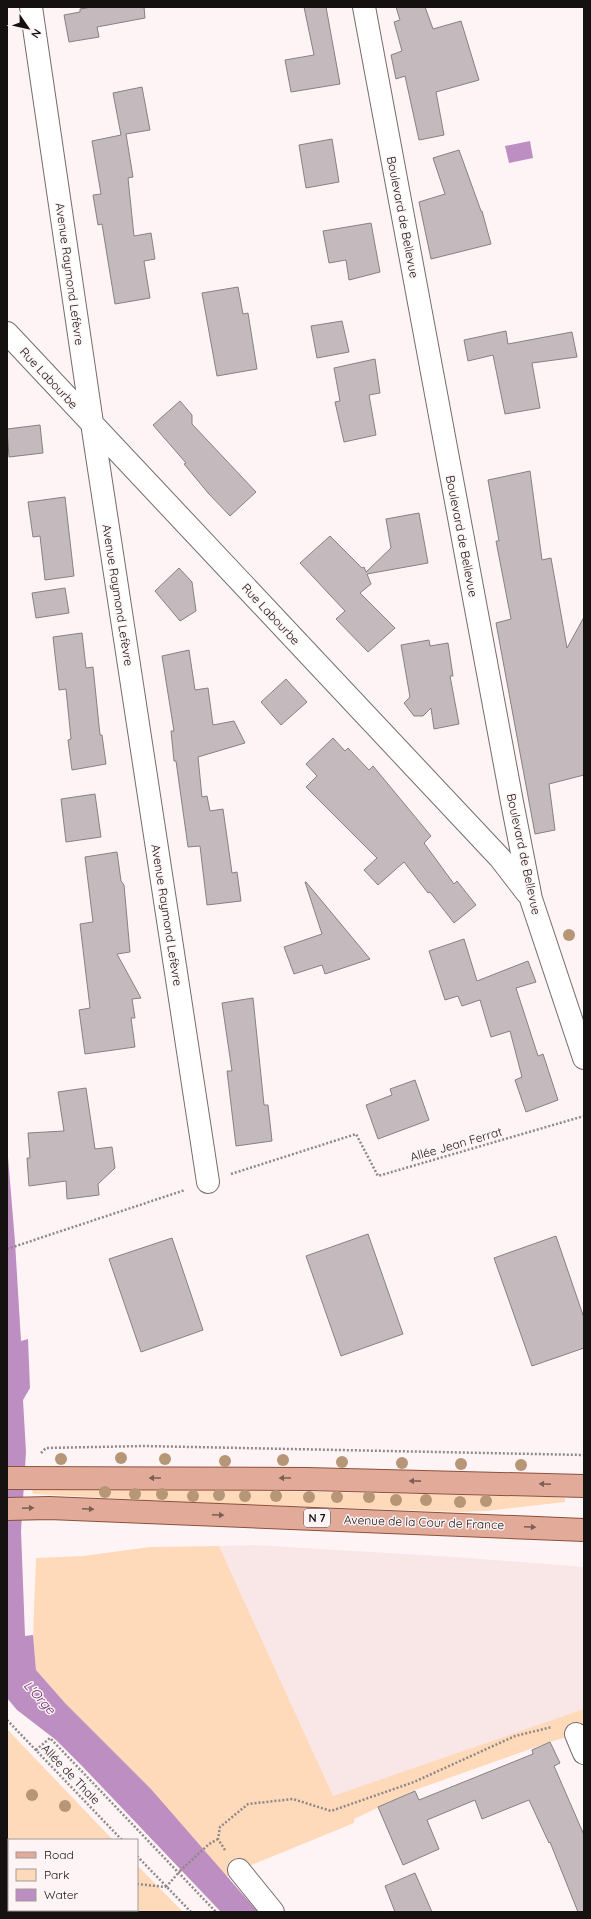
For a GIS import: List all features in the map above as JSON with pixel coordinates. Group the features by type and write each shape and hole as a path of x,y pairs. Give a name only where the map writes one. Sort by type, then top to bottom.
{"main road":[{"path":"7,1478 314,1479 584,1486"},
{"name":"Avenue de la Cour de France","path":"7,1509 49,1508 446,1522 584,1530"}],"street":[{"name":"Avenue Raymond Lefèvre","path":"31,7 92,423 208,1182"},
{"name":"Boulevard de Bellevue","path":"364,7 510,794 531,899 584,1058"},
{"name":"Rue Labourbe","path":"7,334 500,858 531,899"},
{"path":"239,1870 273,1912"}],"path":[{"name":"Allée Jean Ferrat","path":"356,1134 378,1176 584,1116"},
{"path":"7,1249 25,1244"},
{"path":"46,1448 160,1446 584,1454"},
{"name":"Allée de Thale","path":"7,1720 121,1839"},
{"path":"239,1870 218,1839 220,1826 248,1804 294,1799 330,1811 414,1782 515,1736 566,1723 580,1744"},
{"path":"36,1750 50,1738 216,1912"},
{"path":"166,1887 209,1844 218,1839"},
{"path":"138,1857 191,1912"},
{"path":"138,1884 166,1887"}],"shaded area":[{"path":"252,1545 455,1557 584,1567 584,1709 333,1797 219,1546"}],"green space":[{"path":"143,1488 549,1497 565,1498 565,1502 486,1511 461,1512 203,1503 33,1494 32,1490"},
{"path":"219,1546 333,1796 584,1709 584,1732 550,1742 415,1790 354,1819 354,1823 226,1877 151,1789 65,1703 36,1670 33,1635 36,1558 83,1556 150,1547"},
{"path":"7,1729 112,1839 8,1839 8,1911 138,1911 138,1866 183,1912 7,1912"}],"water":[{"path":"530,141 533,158 509,163 505,146"},
{"name":"L'Orge","path":"7,1145 21,1341 28,1339 30,1388 23,1400 26,1452 21,1531 25,1636 33,1635 36,1670 65,1703 151,1789 258,1912 221,1912 56,1740 17,1710 7,1698"}],"building":[{"path":"92,7 144,7 145,18 97,27 99,37 69,42 64,15 80,12 80,9"},
{"path":"304,7 326,7 340,84 291,92 285,60 314,55"},
{"path":"396,7 425,7 433,29 461,21 479,80 436,92 444,135 419,140 405,76 396,79 391,55 402,51 394,22 400,20"},
{"path":"142,87 150,130 126,134 133,177 128,178 134,236 151,233 155,259 144,261 150,298 115,304 102,224 98,225 93,195 101,194 92,141 121,135 113,93"},
{"path":"332,139 339,182 306,188 299,145"},
{"path":"459,150 482,211 491,244 431,259 419,202 445,194 433,158"},
{"path":"371,223 380,272 349,280 346,260 329,263 323,231"},
{"path":"238,287 243,314 248,313 257,369 217,376 202,293"},
{"path":"342,321 349,352 317,358 311,326"},
{"path":"506,331 508,344 572,332 577,357 532,363 540,408 505,414 493,355 468,361 464,340"},
{"path":"375,359 380,393 369,395 376,435 344,442 335,402 340,401 334,368"},
{"path":"180,401 192,415 192,424 256,492 230,516 209,494 184,464 186,463 153,425"},
{"path":"40,425 43,453 9,457 7,429"},
{"path":"530,471 542,560 551,558 567,648 584,617 584,775 549,784 555,830 535,834 496,623 511,619 496,541 499,541 488,480"},
{"path":"65,497 74,576 45,580 40,536 33,537 28,502"},
{"path":"419,513 428,563 367,574 371,584 360,593 395,628 368,652 336,619 345,611 300,563 330,536 362,568 364,567 366,572 391,548 386,519"},
{"path":"179,568 192,582 196,611 180,621 155,591"},
{"path":"65,588 69,613 36,618 32,593"},
{"path":"82,633 86,668 93,667 100,735 102,735 106,764 72,770 68,740 71,739 66,689 59,690 53,637"},
{"path":"429,640 430,646 448,643 453,676 450,676 459,724 434,729 431,708 423,716 414,716 404,703 410,697 401,645"},
{"path":"189,650 195,690 208,688 213,725 234,721 245,743 198,757 202,797 207,796 210,811 223,809 232,873 237,872 241,901 207,905 200,846 188,847 176,761 174,761 171,731 174,731 162,656"},
{"path":"286,679 307,702 281,725 261,702"},
{"path":"333,738 345,751 348,748 369,770 373,766 431,836 424,843 454,884 457,881 476,905 454,923 404,862 378,885 364,870 377,858 306,787 317,776 306,764"},
{"path":"95,794 101,837 66,842 61,799"},
{"path":"117,852 121,881 124,885 130,952 117,954 141,998 132,999 135,1018 131,1018 135,1047 85,1054 79,1010 90,1008 80,924 93,922 85,857"},
{"path":"305,882 370,959 325,974 322,965 294,974 284,947 322,934"},
{"path":"464,939 477,981 528,961 536,982 516,988 538,1056 543,1054 558,1100 526,1112 515,1080 522,1077 510,1031 491,1037 480,1000 462,1006 458,996 445,1000 429,951"},
{"path":"253,998 264,1105 268,1105 272,1141 236,1146 227,1071 232,1071 222,1003"},
{"path":"415,1080 429,1120 378,1139 366,1105 392,1095 390,1089"},
{"path":"86,1088 95,1149 112,1147 115,1168 98,1184 99,1195 67,1199 66,1181 29,1186 27,1158 30,1158 28,1133 64,1131 58,1092"},
{"path":"368,1234 403,1334 341,1356 306,1256"},
{"path":"556,1236 584,1318 584,1348 532,1366 494,1258"},
{"path":"172,1238 203,1330 141,1352 109,1259"},
{"path":"550,1742 560,1763 554,1766 584,1835 584,1912 578,1912 550,1842 549,1843 529,1800 482,1819 475,1800 427,1820 439,1849 403,1865 378,1807 415,1791 419,1800 533,1754 532,1750"},
{"path":"415,1873 432,1912 395,1912 385,1886"}]}
